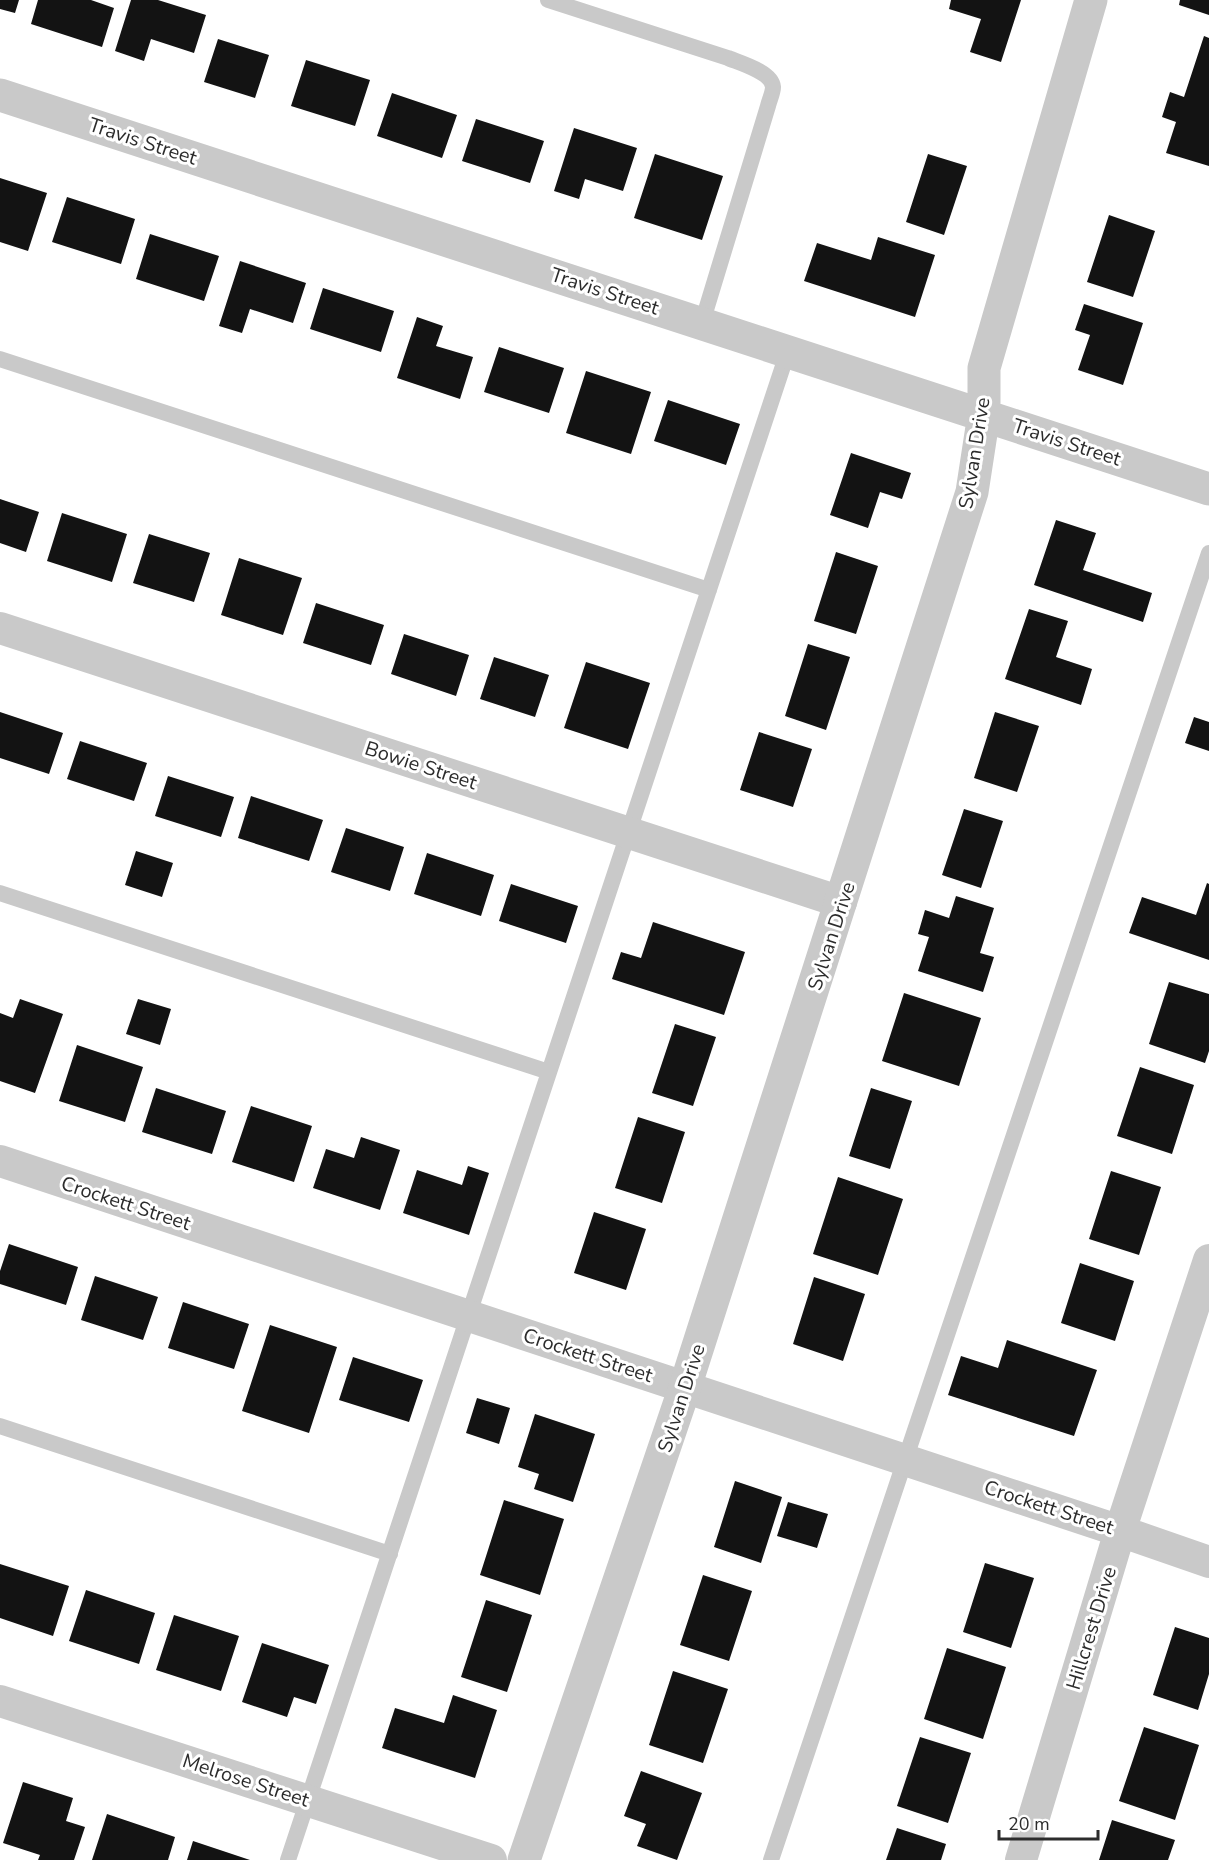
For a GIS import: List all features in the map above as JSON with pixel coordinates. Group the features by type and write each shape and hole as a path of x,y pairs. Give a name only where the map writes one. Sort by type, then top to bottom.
{"street":[{"name":"Sylvan Drive","path":"525,1860 685,1387 972,492 984,414 984,368 1091,0"},
{"name":"Travis Street","path":"0,95 1209,489"},
{"name":"Bowie Street","path":"0,628 841,902"},
{"name":"Crockett Street","path":"0,1161 1209,1562"},
{"name":"Hillcrest Drive","path":"1021,1860 1120,1531 1209,1260"},
{"name":"Melrose Street","path":"0,1701 491,1860"}],"lane":[{"path":"548,0 728,58 754,68 770,79 773,87 768,106 702,323"},
{"path":"288,1860 788,351"},
{"path":"0,359 709,590"},
{"path":"771,1860 1209,553"},
{"path":"0,893 549,1072"},
{"path":"0,1426 390,1554"}],"building":[{"path":"0,0 19,0 15,13 0,9"},
{"path":"38,0 91,0 114,8 102,47 31,24"},
{"path":"131,0 158,0 206,15 194,53 151,39 144,61 115,51"},
{"path":"951,0 1021,0 1001,62 970,52 981,19 949,9"},
{"path":"1180,0 1209,0 1209,15 1179,5"},
{"path":"1204,36 1209,38 1209,166 1166,153 1176,122 1162,117 1170,92 1184,97"},
{"path":"218,39 269,55 255,98 204,82"},
{"path":"306,60 370,80 355,126 291,106"},
{"path":"392,93 457,115 442,158 377,136"},
{"path":"476,119 544,141 530,183 462,161"},
{"path":"574,128 637,148 623,191 585,179 579,199 554,191"},
{"path":"655,154 723,176 702,240 634,218"},
{"path":"928,154 967,166 944,235 906,222"},
{"path":"0,178 47,193 28,251 0,242"},
{"path":"67,197 135,219 121,264 52,242"},
{"path":"1109,215 1155,231 1133,297 1087,282"},
{"path":"150,234 219,256 204,301 136,279"},
{"path":"878,237 935,255 915,317 804,281 817,243 871,260"},
{"path":"240,261 306,283 293,323 250,309 242,333 219,326"},
{"path":"323,288 394,311 381,352 310,329"},
{"path":"1084,304 1143,323 1123,385 1078,370 1090,335 1075,330"},
{"path":"417,317 443,326 436,346 473,357 460,399 397,378"},
{"path":"499,347 564,368 549,413 484,392"},
{"path":"586,371 651,392 631,454 566,433"},
{"path":"668,400 740,424 726,465 654,441"},
{"path":"851,453 911,473 902,499 880,492 868,528 830,515"},
{"path":"0,499 39,512 26,552 0,543"},
{"path":"62,513 127,534 112,582 47,561"},
{"path":"1056,520 1096,533 1083,570 1152,593 1143,622 1034,585"},
{"path":"149,534 210,553 194,602 133,583"},
{"path":"836,552 878,566 856,634 814,621"},
{"path":"239,558 302,578 283,635 221,615"},
{"path":"316,603 384,625 371,665 303,643"},
{"path":"1029,609 1068,621 1056,657 1092,669 1081,705 1005,679"},
{"path":"404,634 469,655 456,696 391,674"},
{"path":"808,644 850,657 826,730 785,716"},
{"path":"494,657 549,675 535,717 480,699"},
{"path":"586,662 650,683 628,749 564,728"},
{"path":"0,712 63,733 49,774 0,758"},
{"path":"995,712 1039,726 1017,792 974,778"},
{"path":"1194,717 1209,722 1209,751 1185,743"},
{"path":"759,732 812,749 793,807 740,790"},
{"path":"80,741 147,763 134,801 67,779"},
{"path":"168,776 234,797 221,837 155,816"},
{"path":"251,796 323,820 309,861 238,838"},
{"path":"964,809 1003,821 981,888 942,875"},
{"path":"346,828 404,847 390,891 331,872"},
{"path":"136,851 173,863 162,897 125,885"},
{"path":"427,853 494,875 481,916 414,894"},
{"path":"1207,883 1209,884 1209,960 1129,933 1142,897 1196,915"},
{"path":"511,884 578,906 566,943 499,921"},
{"path":"956,896 994,908 980,953 994,957 983,992 918,971 929,937 918,934 925,910 949,918"},
{"path":"653,922 745,952 724,1015 612,979 621,952 641,958"},
{"path":"1169,982 1209,994 1209,1051 1205,1063 1149,1044"},
{"path":"904,993 981,1018 959,1086 882,1061"},
{"path":"20,999 63,1014 35,1093 0,1081 0,1013 13,1018"},
{"path":"138,999 171,1009 160,1045 126,1034"},
{"path":"675,1024 716,1037 693,1106 652,1093"},
{"path":"77,1045 143,1067 125,1122 59,1101"},
{"path":"1140,1067 1194,1085 1172,1154 1117,1136"},
{"path":"156,1088 226,1111 212,1154 142,1132"},
{"path":"871,1088 912,1101 890,1169 849,1156"},
{"path":"251,1106 312,1126 294,1182 232,1162"},
{"path":"638,1117 685,1132 662,1203 615,1188"},
{"path":"361,1137 400,1150 380,1210 313,1188 326,1149 354,1158"},
{"path":"468,1166 489,1173 469,1235 403,1213 417,1170 462,1185"},
{"path":"1111,1171 1161,1187 1139,1255 1089,1239"},
{"path":"838,1177 903,1199 878,1275 813,1254"},
{"path":"594,1212 646,1229 626,1290 574,1273"},
{"path":"9,1244 78,1267 66,1305 0,1284 0,1271"},
{"path":"1080,1263 1134,1281 1115,1341 1061,1323"},
{"path":"95,1276 158,1297 143,1340 81,1320"},
{"path":"814,1277 865,1294 843,1361 793,1344"},
{"path":"183,1302 249,1324 234,1369 168,1348"},
{"path":"270,1325 337,1347 309,1433 242,1411"},
{"path":"1007,1340 1097,1370 1074,1436 948,1395 961,1356 998,1368"},
{"path":"353,1357 423,1380 409,1422 339,1400"},
{"path":"477,1398 510,1408 499,1444 466,1433"},
{"path":"535,1414 595,1434 573,1502 534,1489 539,1474 518,1467"},
{"path":"735,1481 782,1497 761,1563 714,1547"},
{"path":"504,1500 564,1519 540,1595 480,1575"},
{"path":"788,1502 828,1514 817,1548 777,1536"},
{"path":"985,1563 1034,1578 1011,1648 963,1632"},
{"path":"0,1564 69,1586 53,1636 0,1618"},
{"path":"703,1575 752,1591 729,1661 680,1645"},
{"path":"86,1590 155,1613 139,1664 69,1641"},
{"path":"486,1600 532,1615 507,1692 461,1677"},
{"path":"174,1615 239,1636 221,1691 156,1670"},
{"path":"1175,1627 1209,1638 1209,1674 1198,1710 1153,1695"},
{"path":"262,1643 329,1665 316,1704 294,1697 287,1717 242,1702"},
{"path":"947,1648 1006,1667 983,1739 924,1719"},
{"path":"673,1671 728,1689 703,1763 649,1745"},
{"path":"453,1695 497,1710 475,1778 382,1748 395,1708 444,1723"},
{"path":"1144,1727 1199,1745 1175,1820 1119,1801"},
{"path":"920,1737 971,1753 948,1823 897,1806"},
{"path":"641,1771 702,1793 677,1860 637,1846 646,1824 624,1816"},
{"path":"23,1782 73,1798 66,1821 85,1827 74,1860 38,1860 40,1855 3,1843"},
{"path":"107,1814 175,1837 168,1860 92,1860"},
{"path":"1112,1820 1175,1840 1168,1860 1099,1860"},
{"path":"897,1828 946,1844 941,1860 886,1860"},
{"path":"193,1841 250,1860 187,1860"}]}
